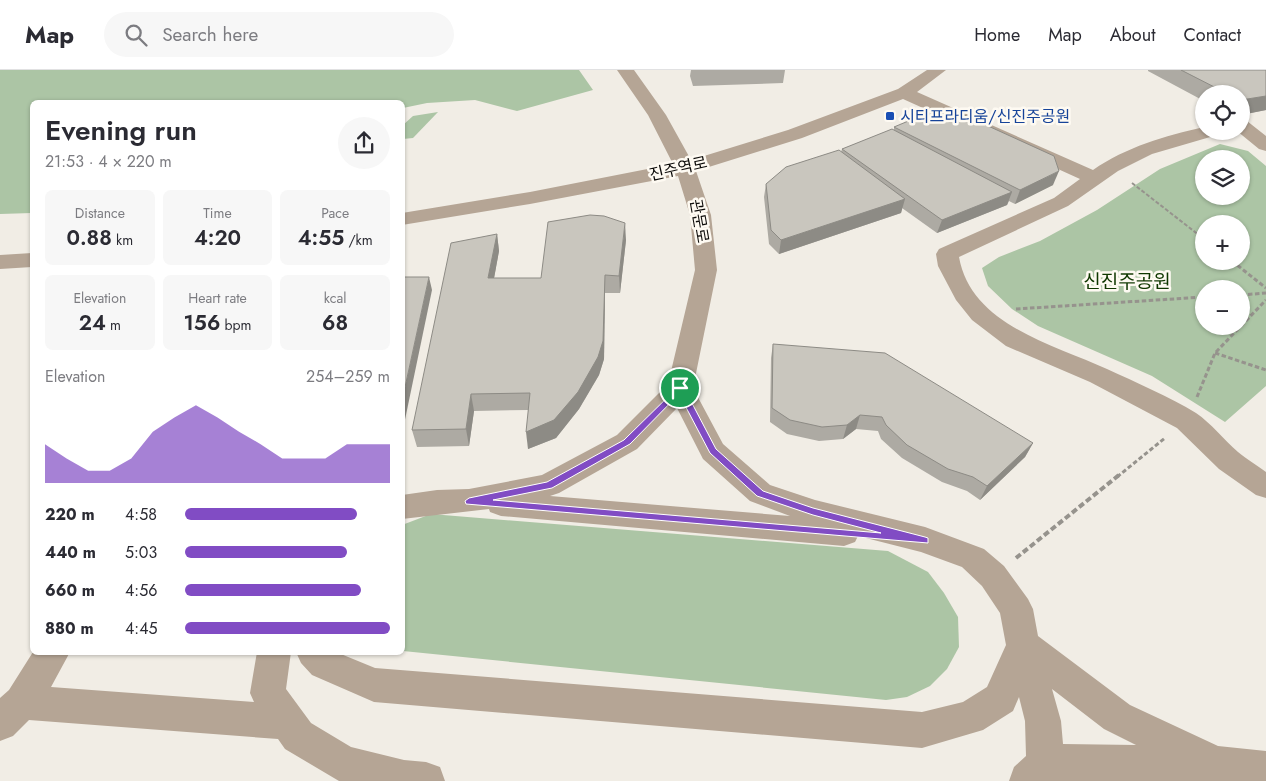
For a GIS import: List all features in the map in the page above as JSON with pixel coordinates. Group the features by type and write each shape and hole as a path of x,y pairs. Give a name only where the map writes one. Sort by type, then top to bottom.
{"street":[{"name":"관문로","path":"625,70 648,100 686,168 698,201 704,234 706,272 680,388"},
{"name":"진주역로","path":"405,219 686,168 796,134 904,93 938,70"},
{"path":"904,93 1094,178"},
{"path":"1266,124 1241,125 1266,145"},
{"path":"1195,134 1145,150 1111,167 1061,202 947,254 949,266 964,295 981,315 1015,340 1099,376 1187,421 1229,461 1266,487"},
{"path":"0,262 30,260"},
{"path":"469,501 549,485 627,442 680,388 713,451 760,493 813,512 925,540 974,558 993,576 1016,609 1042,721 1037,772 1216,765 1266,770"},
{"path":"405,507 437,502 469,501 925,540"},
{"path":"316,655 324,664 374,685 922,730 970,718 1000,699 1023,645"},
{"path":"1023,645 1117,717 1216,765"},
{"path":"11,712 51,655"},
{"path":"274,655 268,693 298,736 344,764 404,779 426,781"},
{"path":"11,712 287,722"}],"path":[{"path":"1111,167 1195,232"},
{"path":"1243,270 1266,288"},
{"path":"1250,295 1266,294"},
{"path":"981,315 1012,309 1195,298"},
{"path":"1250,317 1266,300"},
{"path":"993,576 1187,421 1215,353 1232,335"},
{"path":"1215,353 1266,370"}],"green space":[{"path":"0,70 579,70 593,90 517,111 475,100 427,103 405,108 405,100 30,100 30,213 0,214"},
{"path":"438,112 413,138 405,139 405,123 413,116"},
{"name":"신진주공원","path":"1220,144 1244,150 1206,150"},
{"name":"신진주공원","path":"1250,153 1266,166 1266,386 1225,422 1152,376 1038,326 1012,309 988,286 982,268 999,257 1040,241 1097,210 1160,169 1195,154 1195,205 1250,205"},
{"path":"431,514 888,551 928,572 944,593 958,617 959,647 947,669 930,686 907,697 886,700 405,651 405,524"}],"building":[{"path":"1181,70 1266,70 1266,96 1250,99 1250,85 1210,85"},
{"path":"930,112 964,115 1054,156 1059,171 1020,190 894,127"},
{"path":"892,129 1012,192 942,220 842,149"},
{"path":"839,150 905,199 781,240 771,230 766,184 786,167"},
{"path":"590,215 604,216 625,223 619,276 605,275 603,341 598,357 578,392 554,420 526,432 530,393 471,394 466,429 412,430 451,243 497,234 488,278 541,278 548,222"},
{"path":"405,277 429,277 405,387"},
{"path":"773,344 885,353 1033,443 987,486 973,477 948,469 907,445 886,425 882,417 860,415 847,425 822,427 790,420 772,408"}],"place":[{"name":"시티프라디움/신진주공원","path":"890,116"}],"route":[{"path":"680,388 713,451 760,493 813,512 925,540 469,501 549,485 627,442 680,388"}]}
